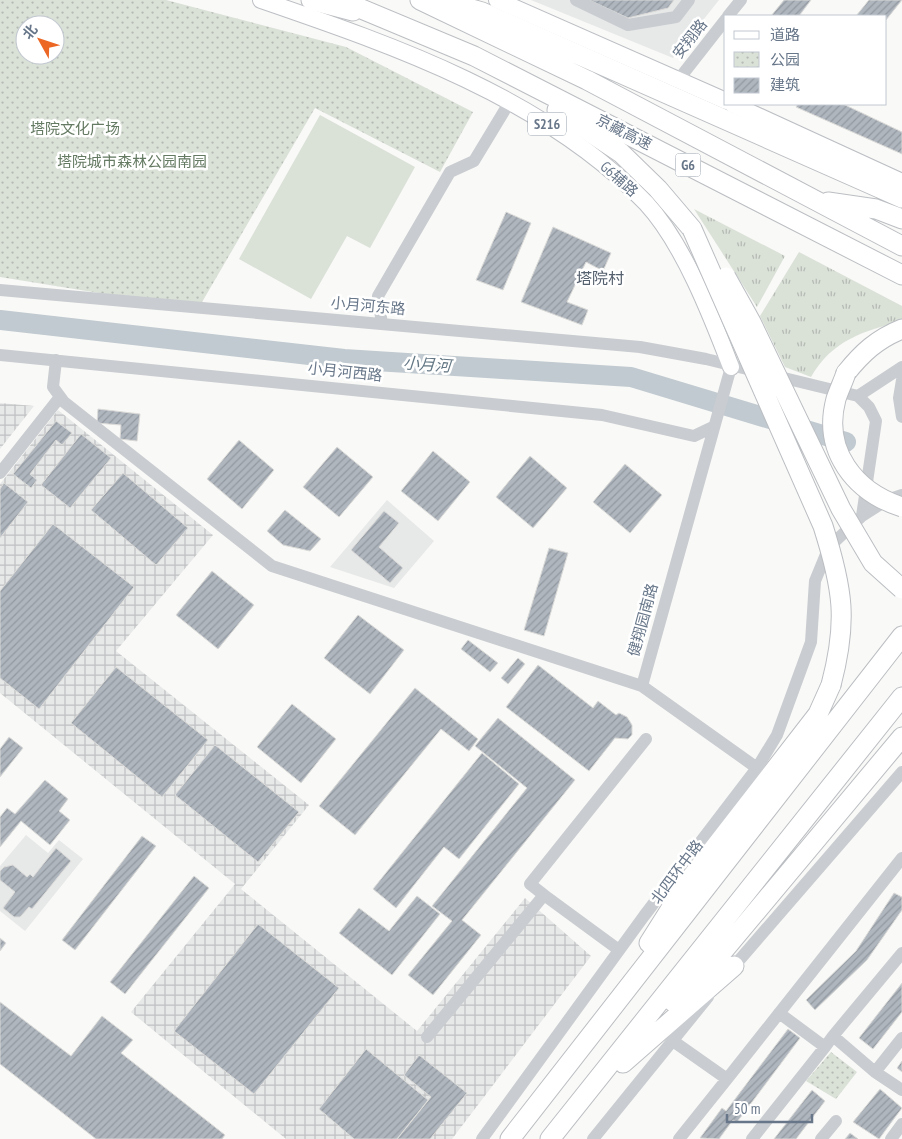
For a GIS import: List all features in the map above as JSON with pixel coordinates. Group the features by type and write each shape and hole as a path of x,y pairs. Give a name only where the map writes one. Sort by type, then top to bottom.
{"highway":[{"path":"311,0 405,25"},
{"name":"京藏高速","path":"340,0 405,25 474,56 902,275"},
{"name":"京藏高速","path":"420,0 587,80 902,246"},
{"path":"439,0 482,12 899,192"},
{"path":"474,56 621,154 658,189 692,228 723,271 752,322 841,509 860,542 873,564 902,589"},
{"path":"813,200 876,209 902,219"},
{"path":"586,1041 687,883 818,714 831,686 840,653 843,621 834,560 823,526 692,228"},
{"path":"902,329 879,339 861,354 846,373 836,400 834,425 838,453 852,477 874,496 902,507"},
{"name":"北四环中路","path":"510,1139 902,636"},
{"path":"550,1139 902,697"},
{"path":"637,1031 704,974 902,737"},
{"path":"584,1096 734,966"}],"main road":[{"name":"G6辅路","path":"261,0 387,45 423,60 546,123 594,157 646,204 676,244 718,333 731,367"},
{"path":"497,0 724,100"},
{"path":"734,105 899,192"}],"street":[{"path":"576,0 628,25 676,17 689,0"},
{"name":"安翔路","path":"729,15 741,0"},
{"name":"安翔路","path":"679,79 724,23"},
{"path":"382,324 378,296 450,172 474,161 509,103"},
{"name":"小月河东路","path":"0,290 640,347 706,359 731,367"},
{"name":"小月河西路","path":"0,354 602,415 694,436 713,428"},
{"path":"56,360 53,387 60,397 272,566 642,686 756,768"},
{"path":"731,367 858,396 869,407 876,421 862,516"},
{"name":"健翔园南路","path":"642,686 731,367"},
{"path":"858,396 902,367"},
{"path":"902,380 899,398 902,417"},
{"path":"0,473 60,397"},
{"path":"862,516 887,500 902,495"},
{"name":"北四环中路","path":"482,1139 756,768 777,735 812,642 815,581 830,547 862,516"},
{"path":"620,950 530,884 646,739"},
{"path":"594,1139 734,966 902,772"},
{"path":"679,1139 902,858"},
{"path":"427,1037 544,895"},
{"path":"752,1139 902,953"},
{"path":"779,1013 829,1042 902,1090"},
{"path":"875,1072 902,1038"},
{"path":"673,1041 727,1079"},
{"path":"821,1139 836,1122"},
{"path":"891,1139 902,1124"}],"shaded area":[{"path":"531,0 719,0 673,58"},
{"path":"0,403 34,406 0,449"},
{"path":"58,410 213,535 116,651 309,805 241,889 417,1031 525,898 591,956 452,1139 286,1139 131,1012 235,884 0,693 0,484"},
{"path":"387,500 434,541 394,588 330,567"},
{"path":"26,835 48,853 59,840 83,859 25,931 0,911 0,866"}],"green space":[{"name":"塔院城市森林公园南园","path":"0,0 166,0 346,47 473,112 440,172 315,108 198,309 0,277"},
{"path":"320,115 415,167 370,248 347,236 311,299 239,259"},
{"path":"694,209 785,256 757,307"},
{"path":"799,252 902,306 902,321 862,333 850,339 829,354 819,364 811,377 785,367 760,316"},
{"path":"831,1052 857,1072 836,1099 806,1081"}],"building":[{"path":"589,0 674,0 668,8 628,18"},
{"path":"784,0 811,0 800,15 772,15"},
{"path":"869,0 902,0 887,19 887,15 857,15"},
{"path":"797,105 845,105 902,132 902,154 796,107"},
{"path":"506,212 531,223 503,290 476,280"},
{"path":"553,227 611,253 603,271 586,262 567,302 588,310 582,325 521,302"},
{"path":"98,409 140,414 137,441 120,439 121,425 97,423"},
{"path":"56,421 72,433 62,445 56,440 30,474 37,480 31,488 13,474"},
{"path":"81,434 111,458 70,508 41,485"},
{"path":"239,440 274,470 242,509 207,479"},
{"path":"337,447 373,477 339,517 303,487"},
{"path":"433,451 470,482 438,521 401,491"},
{"path":"530,456 567,488 533,528 496,497"},
{"path":"625,464 662,495 630,533 593,502"},
{"path":"123,473 188,528 156,565 91,510"},
{"path":"4,483 28,502 0,538 0,489"},
{"path":"285,510 321,539 310,551 283,545 267,531"},
{"path":"384,511 399,523 379,547 403,568 390,583 351,550"},
{"path":"53,524 134,587 39,709 0,678 0,591"},
{"path":"549,548 568,553 544,636 524,630"},
{"path":"212,571 254,605 218,649 176,615"},
{"path":"358,615 404,650 370,694 324,658"},
{"path":"468,640 498,663 490,672 461,649"},
{"path":"518,658 525,664 508,684 501,678"},
{"path":"538,665 593,708 598,701 616,715 619,713 627,717 632,725 632,735 628,739 615,738 589,771 506,707"},
{"path":"116,667 208,740 162,797 71,723"},
{"path":"415,688 478,739 469,751 441,729 355,835 319,806"},
{"path":"292,704 336,739 301,783 257,747"},
{"path":"498,718 575,780 462,920 481,935 433,995 408,975 452,921 432,906 527,788 475,746"},
{"path":"9,737 23,748 0,777 0,749"},
{"path":"215,745 299,812 258,862 175,795"},
{"path":"482,753 519,784 459,859 444,847 396,908 373,889"},
{"path":"45,780 68,799 59,811 70,820 50,845 21,821 0,847 0,817 7,808 15,814"},
{"path":"142,836 156,846 75,950 62,940"},
{"path":"56,848 71,861 32,909 29,907 20,917 14,917 3,908 15,892 0,880 0,871 4,867 13,865 27,877 30,874 33,877"},
{"path":"194,876 209,888 125,994 110,982"},
{"path":"894,893 902,897 902,910 867,960 815,1010 806,1000 856,951"},
{"path":"417,896 440,914 392,975 339,933 359,908 389,931"},
{"path":"258,924 339,988 254,1094 174,1031"},
{"path":"0,938 6,943 0,951"},
{"path":"902,983 902,1012 873,1049 859,1038"},
{"path":"0,1002 71,1056 102,1016 133,1040 121,1053 225,1135 222,1139 96,1139 0,1064"},
{"path":"788,1029 800,1038 737,1122 733,1120 719,1139 700,1138 722,1108 726,1111"},
{"path":"366,1049 428,1100 397,1139 354,1139 319,1109"},
{"path":"419,1055 467,1093 430,1139 397,1139 431,1097 404,1075"},
{"path":"902,1061 902,1072 897,1068"},
{"path":"880,1089 902,1108 879,1139 853,1122"},
{"path":"812,1090 825,1101 796,1139 774,1139"},
{"path":"850,1133 858,1139 845,1139"}],"waterway":[{"name":"小月河","path":"0,320 344,359 631,377 846,442"}],"district":[{"name":"塔院村","path":"600,278"}],"park label":[{"name":"塔院文化广场","path":"75,129"}]}
